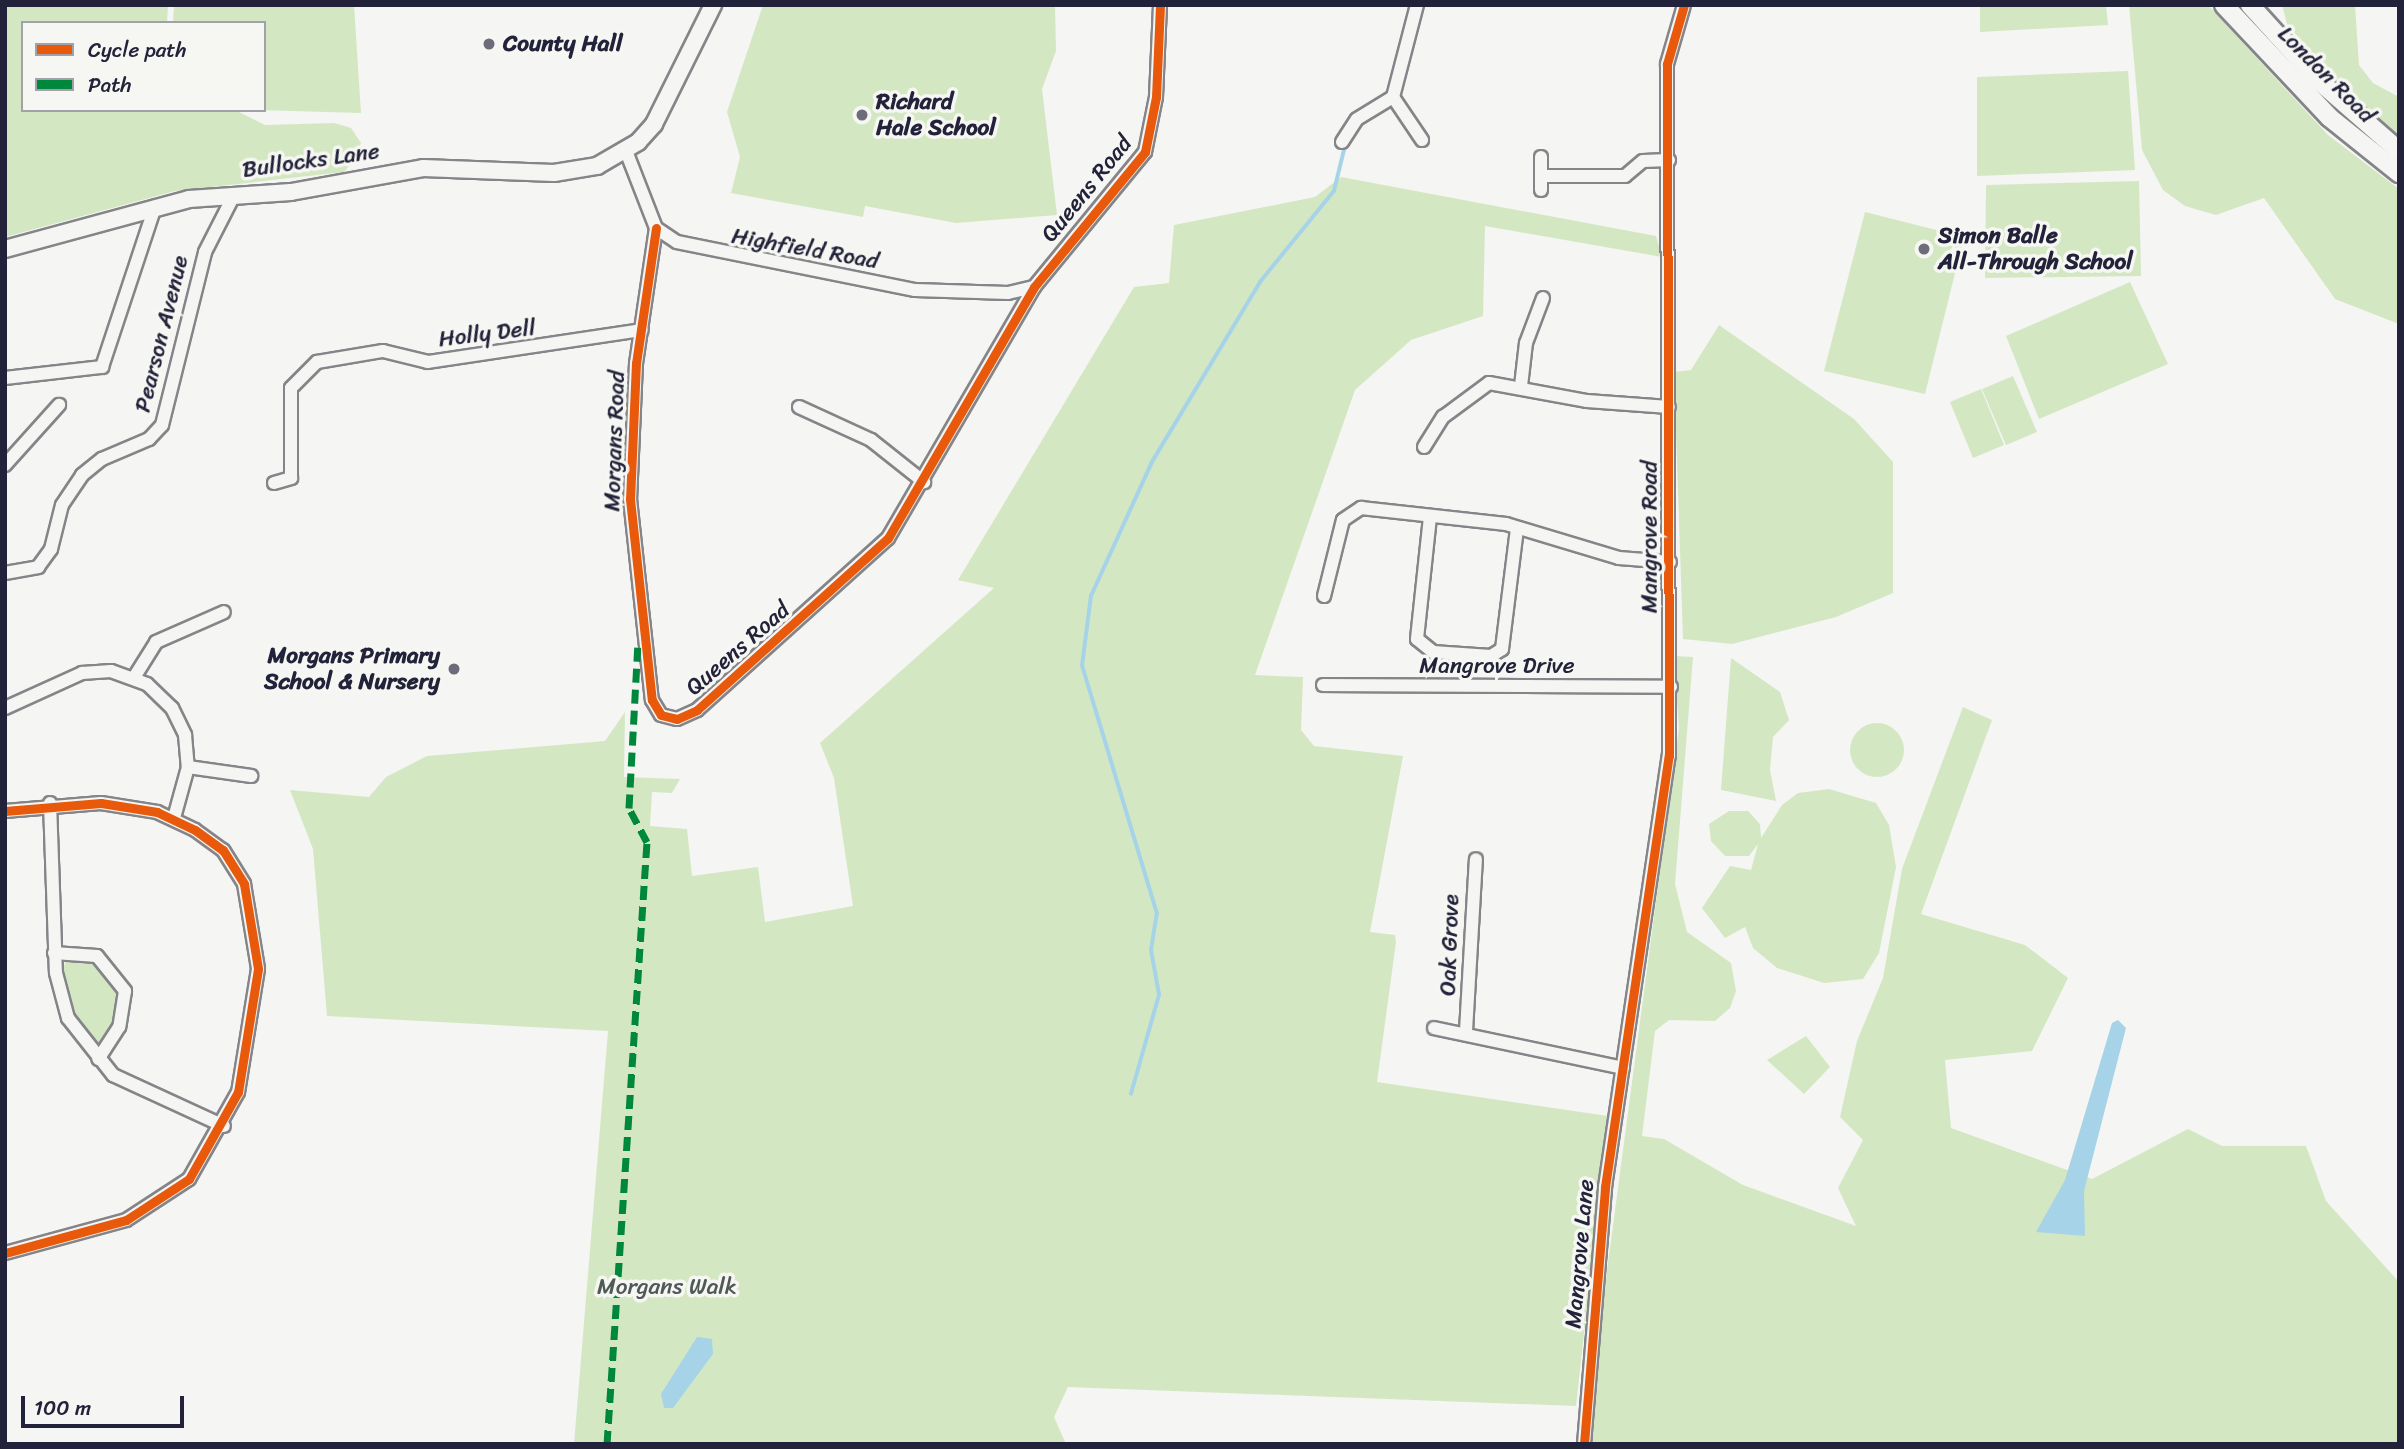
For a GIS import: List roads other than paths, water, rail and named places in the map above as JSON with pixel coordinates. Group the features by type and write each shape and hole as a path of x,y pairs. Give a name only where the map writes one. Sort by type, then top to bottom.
{"highway":[{"name":"London Road","path":"2224,5 2329,117 2399,173"},
{"name":"London Road","path":"2250,5 2266,13 2399,151"}],"main road":[{"path":"626,151 667,104 713,5"},
{"name":"Bullocks Lane","path":"5,249 155,207 234,195 291,192 423,168 573,170 626,151"}],"street":[{"name":"Queens Road","path":"683,719 861,568 924,482 1034,287 1145,152 1156,97 1160,5"},
{"path":"1342,142 1357,119 1393,97 1417,5"},
{"name":"Mangrove Road","path":"1623,1068 1661,824 1671,687 1668,48 1684,5"},
{"path":"1393,97 1422,140"},
{"path":"626,151 656,228"},
{"path":"1541,157 1541,190"},
{"path":"1541,176 1625,176 1643,162 1669,160"},
{"name":"Pearson Avenue","path":"5,573 38,567 51,549 59,512 82,475 102,459 149,439 162,425 208,244 234,195"},
{"path":"5,378 102,367 155,207"},
{"name":"Highfield Road","path":"656,228 677,242 717,254 844,279 976,293 1034,287"},
{"name":"Morgans Road","path":"656,228 629,445 632,526 652,700 661,715 683,719"},
{"path":"1521,386 1526,344 1543,298"},
{"name":"Holly Dell","path":"274,483 287,481 292,473 290,388 317,362 383,351 428,362 642,330"},
{"path":"1424,447 1443,417 1474,388 1498,382 1575,400 1669,407"},
{"path":"5,465 60,405"},
{"path":"799,407 871,440 924,482"},
{"path":"1324,596 1334,544 1349,512 1430,517 1517,530 1619,558 1670,562"},
{"path":"1430,517 1417,639 1433,652 1491,656 1502,649 1517,530"},
{"path":"135,677 156,642 223,612"},
{"path":"6,707 82,674 135,677 172,709 185,735 188,767 174,818"},
{"name":"Mangrove Drive","path":"1323,685 1671,687"},
{"path":"188,767 251,776"},
{"path":"50,803 54,953 68,1018 98,1059 137,1090 224,1126"},
{"path":"5,811 50,803 121,806 174,818 223,850 244,884 255,922 254,1020 245,1071 224,1126 198,1167 153,1207 5,1254"},
{"name":"Oak Grove","path":"1466,1031 1476,859"},
{"path":"54,953 97,956 113,967 125,991 119,1027 98,1059"},
{"name":"Oak Grove","path":"1434,1028 1466,1031 1531,1053 1623,1068"},
{"name":"Mangrove Lane","path":"1584,1444 1605,1187 1623,1068"}],"water":[{"path":"2118,1020 2126,1028 2084,1191 2085,1236 2036,1232 2065,1180 2112,1023"},
{"path":"697,1337 712,1339 713,1354 673,1408 664,1408 661,1394"}],"waterway":[{"path":"1131,1094 1159,995 1151,950 1157,914 1082,666 1091,596 1152,462 1260,282 1334,191 1345,146"}],"place":[{"name":"County Hall","path":"489,44"},
{"name":"Richard Hale School","path":"862,115"},
{"name":"Simon Balle All-Through School","path":"1924,249"},
{"name":"Morgans Primary School & Nursery","path":"454,669"}],"park label":[{"name":"Morgans Walk","path":"667,1287"}]}
